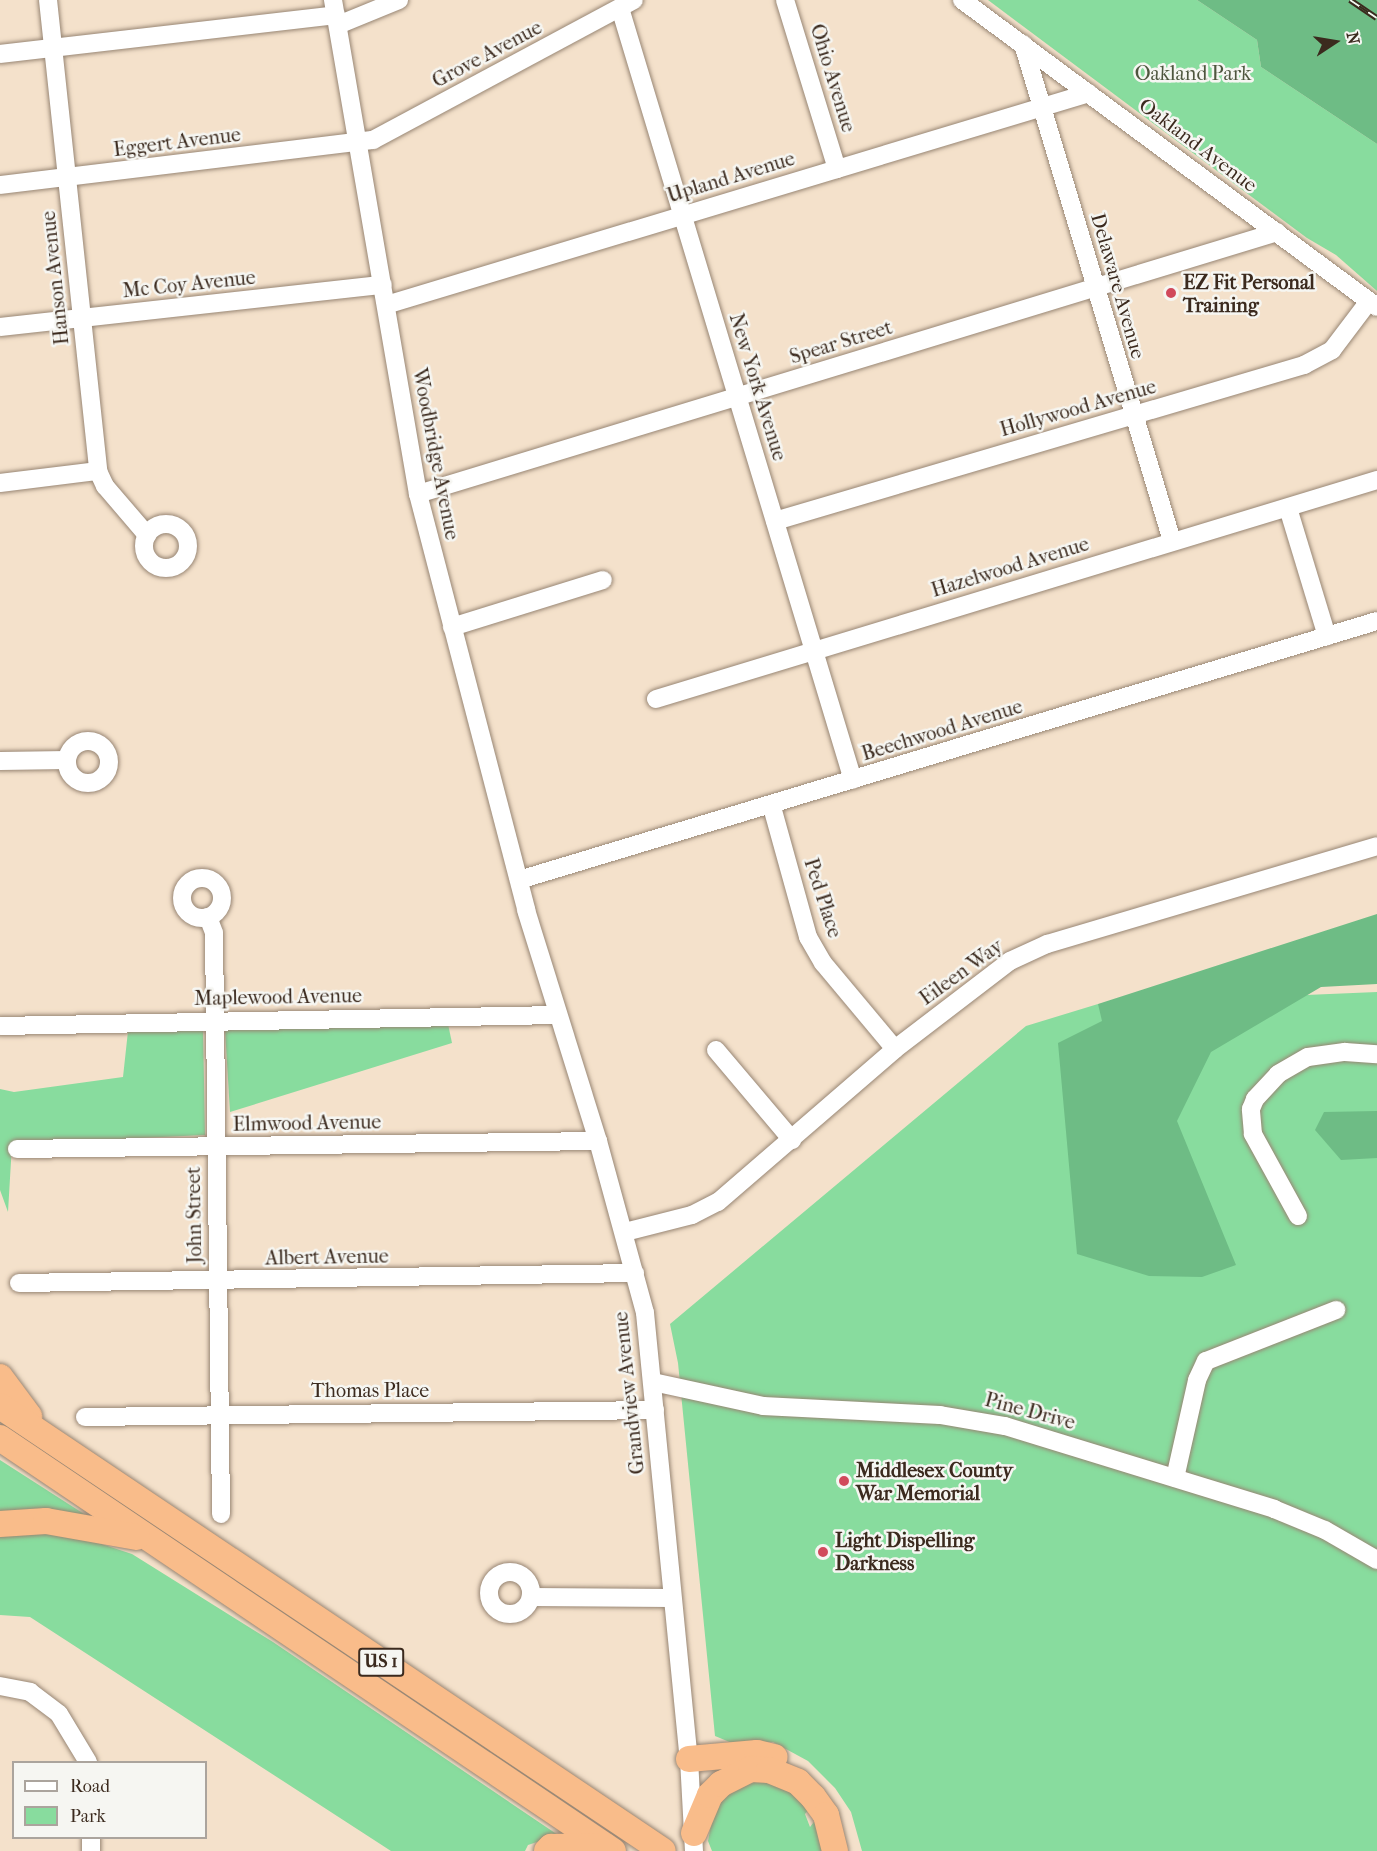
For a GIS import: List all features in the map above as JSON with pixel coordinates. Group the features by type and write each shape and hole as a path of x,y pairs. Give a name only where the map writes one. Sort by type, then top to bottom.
{"highway":[{"path":"0,1377 46,1437"},
{"name":"US 1","path":"0,1406 663,1851"},
{"name":"US 1","path":"0,1438 608,1848"},
{"path":"0,1524 46,1521 149,1540"},
{"path":"689,1759 757,1753 803,1769 824,1788 840,1815 848,1851"},
{"path":"694,1842 710,1795 721,1784 752,1769 769,1770 798,1782 813,1797 826,1815 835,1851"},
{"path":"547,1851 551,1847 608,1848"}],"street":[{"name":"Hanson Avenue","path":"48,0 98,471 105,486 147,535"},
{"path":"0,54 336,13 399,0"},
{"name":"Ohio Avenue","path":"785,0 837,169"},
{"name":"Oakland Avenue","path":"962,0 1373,304"},
{"name":"Grove Avenue","path":"359,144 627,4"},
{"name":"New York Avenue","path":"627,4 683,216 853,780"},
{"name":"Woodbridge Avenue","path":"336,13 418,494 526,910"},
{"name":"Delaware Avenue","path":"1023,44 1172,541"},
{"name":"Upland Avenue","path":"387,305 1089,93"},
{"name":"Eggert Avenue","path":"0,184 359,144"},
{"name":"Spear Street","path":"418,494 1277,232"},
{"name":"Mc Coy Avenue","path":"0,327 383,285"},
{"name":"Hollywood Avenue","path":"775,521 1319,358 1343,338 1373,304"},
{"path":"0,483 98,471"},
{"name":"Hazelwood Avenue","path":"656,699 1377,480"},
{"path":"1288,508 1327,636"},
{"path":"452,627 603,580"},
{"name":"Beechwood Avenue","path":"519,880 772,807 853,780 1377,621"},
{"path":"0,761 67,760"},
{"name":"Ped Place","path":"772,807 808,936 823,963 895,1049"},
{"name":"Eileen Way","path":"625,1232 692,1215 718,1202 895,1049 1010,961 1047,944 1377,846"},
{"name":"Grandview Avenue","path":"526,910 598,1141 635,1273 656,1410 671,1598 689,1759 694,1842"},
{"name":"John Street","path":"208,917 214,933 213,1022 221,1514"},
{"name":"Maplewood Avenue","path":"0,1026 558,1015"},
{"path":"716,1050 792,1140"},
{"path":"1298,1216 1252,1134 1251,1109 1255,1099 1278,1074 1308,1057 1345,1052 1377,1054"},
{"name":"Elmwood Avenue","path":"17,1149 598,1141"},
{"name":"Albert Avenue","path":"19,1283 635,1273"},
{"path":"1175,1478 1197,1380 1206,1361 1336,1310"},
{"name":"Pine Drive","path":"653,1382 789,1409 936,1415 986,1421 1175,1478 1299,1519 1377,1560"},
{"name":"Thomas Place","path":"85,1417 656,1410"},
{"path":"531,1597 671,1598"},
{"path":"0,1686 30,1692 59,1714 87,1761"}],"green space":[{"name":"Oakland Park","path":"988,0 1197,0 1257,40 1261,67 1377,144 1377,291 1336,255 1307,238"},
{"path":"1197,0 1377,0 1377,144 1261,67 1257,40"},
{"path":"1377,914 1377,984 1321,987 1211,1052 1177,1121 1236,1265 1202,1277 1149,1276 1077,1254 1058,1043 1102,1021 1098,1004"},
{"path":"1377,992 1377,1851 862,1851 851,1812 835,1788 808,1761 773,1742 732,1743 715,1736 678,1363 670,1324 1026,1026 1098,1004"},
{"path":"448,1024 452,1043 230,1112 225,1030"},
{"path":"203,1027 205,1135 12,1144 8,1212 0,1190 0,1089 14,1092 123,1077 128,1031"},
{"path":"1377,1111 1377,1158 1341,1160 1315,1130 1324,1112"},
{"path":"0,1460 95,1521 0,1520"},
{"path":"59,1530 132,1554 273,1642 558,1835 528,1845 525,1851 391,1851 30,1617 0,1615 0,1535"},
{"path":"762,1779 790,1788 811,1807 805,1814 810,1827 817,1818 825,1851 712,1851 708,1841 715,1803 733,1785"}],"railway":[{"path":"1350,0 1377,18"}],"place":[{"name":"EZ Fit Personal Training","path":"1171,293"},
{"name":"Middlesex County War Memorial","path":"844,1481"},
{"name":"Light Dispelling Darkness","path":"823,1552"}]}
